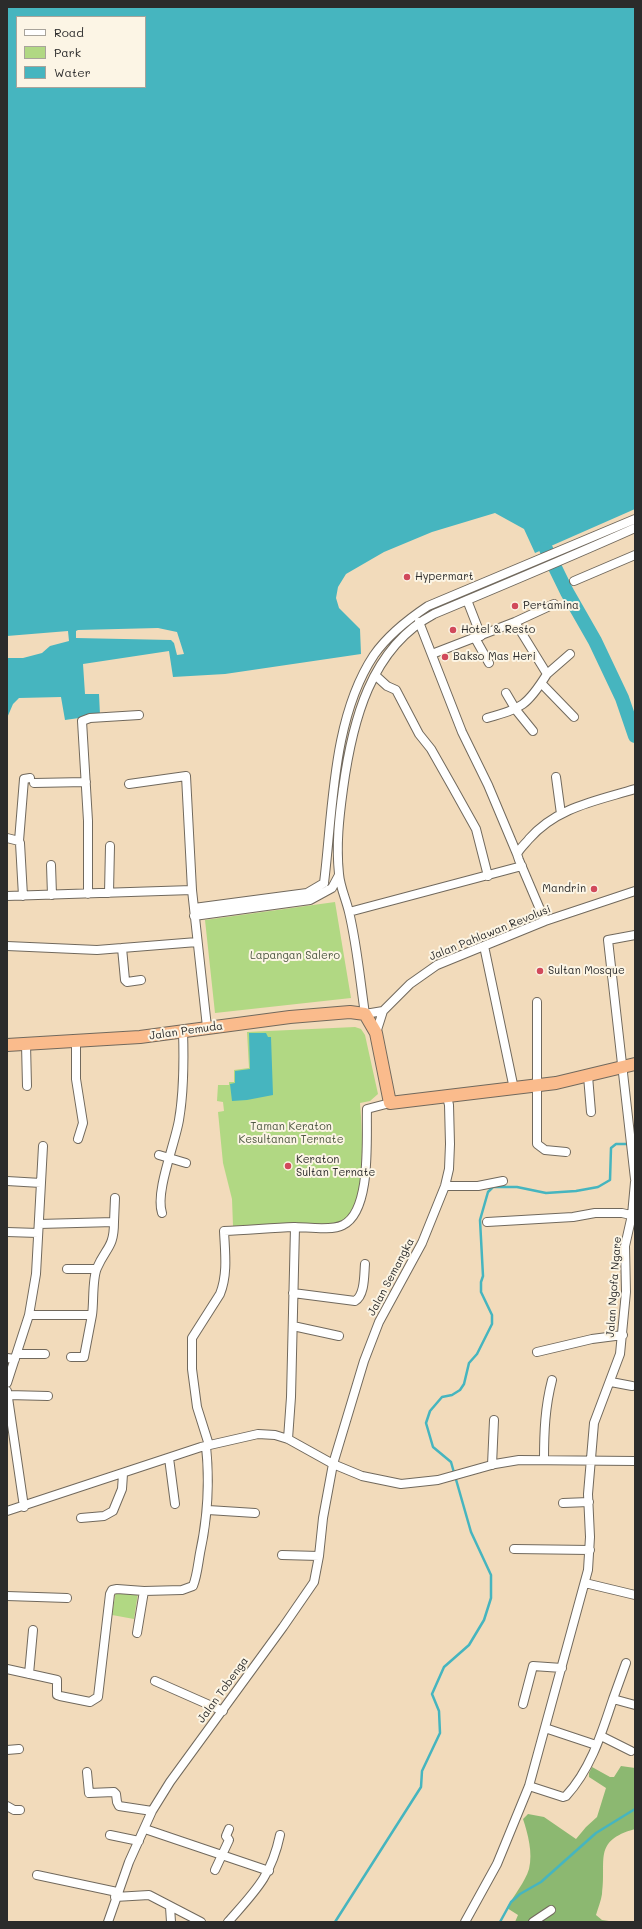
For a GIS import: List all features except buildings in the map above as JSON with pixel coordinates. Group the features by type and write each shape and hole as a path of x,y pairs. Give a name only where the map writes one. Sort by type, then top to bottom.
{"highway":[{"name":"Jalan Pemuda","path":"7,1045 140,1037 350,1012 365,1014"},
{"path":"365,1014 376,1033 390,1103 537,1086 588,1076 635,1064"}],"street":[{"path":"563,555 635,519"},
{"path":"324,883 343,733 356,690 368,665 395,630 430,604 635,528"},
{"path":"574,581 635,555"},
{"path":"376,1033 383,1011 365,1014 349,912 342,891 339,875 338,825 346,763 364,698 376,672 400,638 419,622 540,564"},
{"path":"467,600 478,637 489,663"},
{"path":"430,604 434,614"},
{"path":"432,654 516,622 554,604"},
{"path":"419,622 462,732 490,790 545,921"},
{"path":"516,622 547,674"},
{"path":"487,718 516,710 534,696 547,674 570,654"},
{"path":"368,665 376,672 387,686 396,690 419,734 431,749 476,829 488,876"},
{"path":"542,684 574,717"},
{"path":"506,693 516,710 533,731"},
{"path":"88,894 86,782 82,721 90,718 139,715"},
{"path":"129,784 186,776 192,890 207,1028"},
{"path":"556,777 561,814"},
{"path":"23,896 19,841 24,779 86,782"},
{"path":"517,854 534,833 553,817 585,803 635,789"},
{"path":"7,838 19,841"},
{"path":"109,893 110,846"},
{"path":"51,865 52,895"},
{"path":"349,912 522,866"},
{"path":"194,912 310,900 332,888 339,875"},
{"path":"324,883 332,888 342,891"},
{"path":"194,912 307,893 324,883"},
{"path":"7,896 192,890"},
{"name":"Jalan Pahlawan Revolusi","path":"383,1011 410,984 437,965 518,934 545,921 635,891"},
{"path":"635,935 608,940 621,1068 635,1179"},
{"path":"7,946 107,950 197,942"},
{"path":"484,946 514,1089"},
{"path":"122,948 124,980 127,982 141,980"},
{"path":"537,1002 537,1144 545,1150 566,1152"},
{"path":"162,1213 159,1199 170,1158 182,1100 184,1073 183,1031"},
{"path":"76,1041 76,1079 83,1123 78,1139"},
{"path":"26,1044 27,1086"},
{"path":"588,1076 591,1112"},
{"name":"Jalan Semangka","path":"333,1464 364,1361 379,1322 422,1243 445,1186 449,1168 450,1144 449,1105 447,1097"},
{"path":"7,1669 56,1680 57,1695 90,1702 95,1701 98,1697 110,1594 112,1590 182,1590 193,1586 208,1510 208,1446 197,1408 192,1369 192,1344 193,1334 220,1294 223,1287 225,1271 224,1231 342,1226 353,1215 361,1198 365,1174 367,1109 390,1103"},
{"path":"7,1383 13,1357 29,1315 36,1274 43,1146"},
{"path":"159,1155 186,1163"},
{"path":"7,1181 41,1183"},
{"path":"445,1186 478,1186 503,1181"},
{"name":"Jalan Ngofa Ngare","path":"465,1922 497,1864 529,1786 585,1583 590,1550 589,1502 594,1423 611,1382 620,1354 626,1292 625,1246 634,1216 635,1182"},
{"path":"71,1357 84,1357 92,1315 96,1269 113,1242 115,1198"},
{"path":"487,1222 573,1217 595,1212 622,1213 634,1216"},
{"path":"39,1224 114,1222"},
{"path":"288,1439 293,1326 295,1227"},
{"path":"7,1232 38,1233"},
{"path":"293,1293 355,1301 358,1299 362,1287 365,1264"},
{"path":"67,1269 96,1269"},
{"path":"29,1315 92,1315"},
{"path":"293,1326 339,1336"},
{"path":"536,1352 592,1339 623,1335"},
{"path":"13,1357 45,1354"},
{"path":"544,1460 544,1425 552,1380"},
{"path":"611,1382 632,1386"},
{"path":"24,1507 7,1393 48,1396"},
{"path":"492,1465 494,1420"},
{"path":"7,1511 24,1507 208,1446 258,1434 275,1435 288,1439 333,1464 362,1476 401,1484 438,1480 492,1465 519,1460 635,1461"},
{"path":"169,1458 175,1504"},
{"name":"Jalan Tobenga","path":"108,1922 116,1895 152,1811 191,1751 223,1711 314,1582 319,1556 323,1518 333,1464"},
{"path":"81,1518 104,1516 113,1511 122,1489 122,1474"},
{"path":"562,1503 589,1502"},
{"path":"208,1510 255,1513"},
{"path":"514,1550 590,1550"},
{"path":"282,1556 319,1556"},
{"path":"585,1583 635,1595"},
{"path":"137,1633 144,1591"},
{"path":"7,1596 67,1598"},
{"path":"29,1674 33,1630"},
{"path":"529,1786 565,1797 579,1777 601,1736 626,1663"},
{"path":"523,1704 533,1666 562,1668"},
{"path":"155,1681 223,1711"},
{"path":"613,1699 635,1705"},
{"path":"546,1728 596,1745"},
{"path":"601,1736 631,1751"},
{"path":"7,1750 19,1749"},
{"path":"87,1772 89,1792 114,1792 116,1794 118,1805 120,1806 152,1811"},
{"path":"7,1806 14,1810 20,1810"},
{"path":"145,1829 269,1871"},
{"path":"215,1870 223,1856 229,1840 226,1836 229,1829"},
{"path":"110,1835 139,1841"},
{"path":"228,1922 260,1885 269,1871 277,1851 280,1835"},
{"path":"37,1875 116,1895 149,1895 201,1922"},
{"path":"170,1907 171,1922"},
{"path":"533,1922 552,1910"}],"green space":[{"name":"Lapangan Salero","path":"335,902 351,998 215,1013 205,920"},
{"name":"Taman Keraton Kesultanan Ternate","path":"355,1027 361,1029 365,1035 378,1094 370,1101 360,1103 362,1130 361,1168 356,1203 350,1216 341,1223 328,1225 233,1226 232,1199 223,1163 218,1112 224,1111 223,1102 217,1101 218,1085 229,1085 229,1082 234,1082 234,1070 249,1068 247,1032"},
{"path":"116,1590 138,1593 134,1619 112,1615"},
{"path":"621,1766 635,1768 635,1829 612,1839 607,1846 604,1853 603,1862 602,1894 596,1915 602,1920 616,1922 515,1922 518,1915 507,1908 525,1879 530,1863 527,1831 523,1819 528,1814 544,1817 576,1839 597,1817 606,1788 589,1777 592,1767 610,1777 614,1777"}],"water":[{"path":"7,7 635,7 635,509 535,553 524,529 495,513 432,532 384,552 346,574 338,587 336,598 339,608 360,629 361,654 225,674 173,677 169,651 83,664 85,694 99,694 100,715 65,720 61,697 19,698 13,704 7,718"},
{"path":"249,1033 266,1033 268,1037 271,1037 273,1095 232,1101 230,1084 235,1083 235,1071 250,1069"}],"pier":[{"path":"158,628 177,632 184,654 177,655 174,643 171,640 76,638 76,631 78,630"},
{"path":"68,631 69,641 50,646 42,653 23,658 7,658 7,636"}],"waterway":[{"path":"546,549 567,592 595,641 622,698 635,736"},
{"path":"335,1922 421,1787 422,1771 440,1733 439,1711 432,1694 444,1667 469,1645 484,1620 491,1598 491,1575 471,1532 451,1462 433,1447 426,1423 430,1411 442,1397 452,1395 460,1390 464,1384 469,1363 477,1354 492,1324 492,1315 481,1292 481,1282 483,1276 480,1220 488,1192 493,1187 517,1187 546,1193 576,1191 598,1187 610,1180 611,1148 616,1144 629,1144"},
{"path":"500,1922 511,1902 520,1894 541,1882 596,1833 635,1809"}],"place":[{"name":"Hypermart","path":"407,577"},
{"name":"Pertamina","path":"515,606"},
{"name":"Hotel & Resto","path":"453,630"},
{"name":"Bakso Mas Heri","path":"445,657"},
{"name":"Mandrin","path":"594,889"},
{"name":"Sultan Mosque","path":"540,971"},
{"name":"Keraton Sultan Ternate","path":"288,1166"}]}
